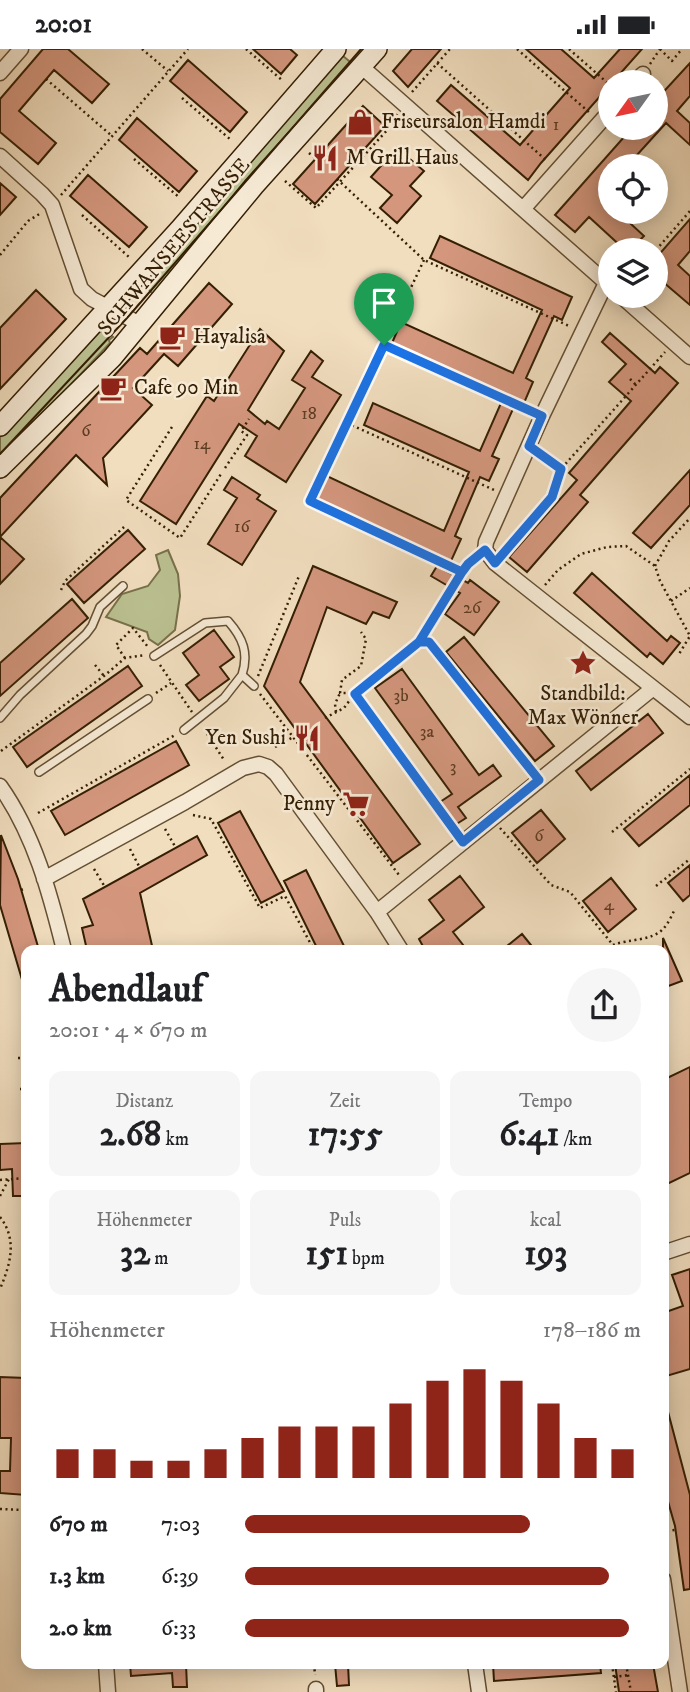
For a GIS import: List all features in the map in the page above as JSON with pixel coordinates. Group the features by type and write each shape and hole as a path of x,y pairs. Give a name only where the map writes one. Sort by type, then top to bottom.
{"main road":[{"name":"SCHWANSEESTRASSE","path":"0,426 108,308 336,49"},
{"name":"SCHWANSEESTRASSE","path":"0,468 93,377 254,186 377,49"}],"street":[{"path":"0,72 21,49"},
{"path":"362,67 598,275"},
{"path":"523,209 598,124"},
{"path":"0,156 52,205 81,289 92,299 140,324"},
{"path":"598,304 542,416 486,542 485,550 495,563 690,717"},
{"path":"635,308 690,357"},
{"path":"377,912 652,688"},
{"path":"44,879 247,766 259,764 268,767 287,789 377,912 398,945"},
{"path":"0,786 27,834 64,945"},
{"path":"669,1251 690,1244"},
{"path":"669,1619 680,1692"},
{"path":"106,1669 108,1692"},
{"path":"476,1669 479,1692"}],"lane":[{"path":"0,718 19,695 86,634 100,607 123,586"},
{"path":"154,656 205,623 229,621 240,634 246,650 242,675 224,698 184,730"},
{"path":"242,675 254,686"},
{"path":"39,772 148,699"}],"path":[{"path":"142,49 168,71"},
{"path":"0,255 28,222 52,205 188,49"},
{"path":"247,49 283,81"},
{"path":"285,181 316,208 390,127 403,103 450,49"},
{"path":"517,49 598,120"},
{"path":"569,49 598,75"},
{"path":"660,49 672,61 682,49"},
{"path":"438,63 557,170"},
{"path":"46,79 112,136"},
{"path":"182,98 231,140"},
{"path":"309,153 316,159"},
{"path":"134,159 180,198"},
{"path":"338,181 424,260 582,332"},
{"path":"666,238 690,211"},
{"path":"82,215 129,257"},
{"path":"424,260 310,501 462,572"},
{"path":"495,563 552,497 561,469 674,342"},
{"path":"384,345 542,416"},
{"path":"631,379 636,385"},
{"path":"225,468 247,435 241,431 249,419"},
{"path":"347,423 507,495"},
{"path":"172,427 126,501 180,538 221,474"},
{"path":"529,446 561,469"},
{"path":"655,566 669,541 690,518"},
{"path":"61,590 65,580 124,527"},
{"path":"536,595 558,570 581,555 607,547 626,546 655,566 690,636 679,654"},
{"path":"325,718 344,708 355,694 419,642 462,572 485,550"},
{"path":"299,576 254,686 395,870"},
{"path":"671,601 690,588"},
{"path":"125,658 116,645 133,628 224,760"},
{"path":"336,712 335,704 342,680 361,666 366,639 361,632"},
{"path":"419,642 429,642 539,780"},
{"path":"1,751 125,658 154,656"},
{"path":"95,665 104,676"},
{"path":"148,699 171,683"},
{"path":"340,693 355,694"},
{"path":"355,694 463,842"},
{"path":"38,813 184,730"},
{"path":"275,747 299,734"},
{"path":"612,832 690,769"},
{"path":"185,802 191,814 211,819 260,908 285,895 311,945"},
{"path":"492,819 551,884 570,892 613,944 647,937 662,930 675,909"},
{"path":"165,829 176,848"},
{"path":"130,849 140,867"},
{"path":"656,886 690,859"},
{"path":"94,869 105,887"},
{"path":"0,1180 21,1178"},
{"path":"0,1196 9,1179"},
{"path":"0,1217 9,1231 11,1263 0,1289"},
{"path":"0,1509 21,1510"},
{"path":"669,1531 675,1530"},
{"path":"613,1669 615,1692"},
{"path":"627,1669 631,1692"},
{"path":"614,1677 628,1675"}],"green space":[{"path":"343,56 354,65 155,296 140,281"},
{"path":"105,326 104,329 113,337 109,340 110,343 0,460 0,437"},
{"path":"168,550 178,574 180,596 175,630 158,645 149,639 147,632 106,617 122,594 148,586 160,570 156,555"}],"building":[{"path":"43,49 68,49 109,84 92,103 54,70 19,111 56,143 38,164 0,132 0,99"},
{"path":"253,49 290,49 297,55 281,74"},
{"path":"412,49 441,49 408,87 393,71"},
{"path":"526,49 561,49 594,78 598,74 598,99 528,180 437,101 451,85 520,145 570,88"},
{"path":"620,49 642,49 623,70 601,70"},
{"path":"188,60 247,112 230,132 170,81"},
{"path":"690,63 690,96 677,111 690,123 690,145 668,125 668,87"},
{"path":"363,106 385,126 315,204 293,184"},
{"path":"137,118 197,171 179,192 119,140"},
{"path":"621,140 651,140 638,154 609,154"},
{"path":"397,148 424,171 410,186 421,196 397,223 380,208 392,195 371,177"},
{"path":"598,166 598,224 631,224 644,236 612,238 589,217 575,232 555,215"},
{"path":"88,175 147,227 129,247 70,196"},
{"path":"0,183 16,197 0,215"},
{"path":"690,219 690,251 678,265 690,276 690,305 668,286 668,244"},
{"path":"440,236 572,297 562,320 554,316 526,378 533,382 524,403 517,400 492,456 499,459 489,481 480,477 455,536 461,539 451,561 316,499 327,476 444,531 469,472 364,425 373,403 480,451 505,394 392,343 401,322 513,373 542,310 430,258"},
{"path":"209,283 232,304 178,366 164,354 133,388 152,405 103,458 107,485 76,455 0,537 0,498 140,348 147,354"},
{"path":"36,290 66,319 0,389 0,328"},
{"path":"260,329 284,351 248,410 265,424 267,421 279,429 305,388 292,380 311,351 323,361 312,377 341,395 286,482 245,456 257,436 239,424 176,524 140,501 207,396 214,401"},
{"path":"610,333 655,373 660,367 678,383 580,495 588,502 527,572 509,557 577,480 569,473 631,401 609,382 626,364 602,342"},
{"path":"690,470 690,505 651,548 633,533"},
{"path":"232,477 260,495 257,499 276,511 242,565 208,544 237,498 224,490"},
{"path":"128,530 145,549 84,603 67,584"},
{"path":"0,537 24,559 0,584"},
{"path":"313,566 397,602 389,618 373,612 366,624 327,607 300,682 420,844 393,863 264,686"},
{"path":"437,566 468,583 470,580 499,602 474,635 445,614 460,593 431,576"},
{"path":"592,573 667,641 671,636 680,643 663,664 650,653 647,657 574,593"},
{"path":"72,599 88,618 0,696 0,663"},
{"path":"214,630 234,657 220,667 229,679 199,701 186,685 199,675 183,653"},
{"path":"464,637 554,746 535,761 446,652"},
{"path":"128,666 142,686 27,767 13,747"},
{"path":"402,669 479,775 493,765 501,776 458,807 466,818 455,825 440,802 452,794 375,688"},
{"path":"648,714 663,733 591,790 576,771"},
{"path":"176,741 189,765 65,835 51,811"},
{"path":"690,775 690,805 639,846 624,829"},
{"path":"541,810 565,839 537,863 512,833"},
{"path":"240,811 284,891 261,903 218,823"},
{"path":"1,835 18,879 38,945 21,945 21,976 0,905"},
{"path":"197,836 207,855 140,893 152,945 86,945 82,928 93,925 83,899"},
{"path":"690,865 690,895 683,901 668,883"},
{"path":"306,870 344,945 316,945 284,881"},
{"path":"460,876 484,907 453,932 463,945 422,945 419,939 444,920 429,900"},
{"path":"611,878 636,909 608,932 583,901"},
{"path":"522,934 531,945 508,945"},
{"path":"669,952 682,981 669,986"},
{"path":"690,1067 690,1173 669,1183 669,1077"},
{"path":"21,1143 21,1196 13,1196 12,1169 0,1170 0,1144"},
{"path":"690,1269 690,1369 669,1375 669,1311 683,1306 672,1275"},
{"path":"0,1377 21,1378 21,1495 0,1493 0,1471 10,1471 11,1438 0,1438"},
{"path":"669,1416 690,1495 690,1589 684,1590 675,1526 669,1505"},
{"path":"130,1669 186,1669 187,1687 173,1687 172,1673 131,1676"},
{"path":"335,1669 348,1669 349,1685 337,1686"},
{"path":"493,1669 601,1669 601,1673 494,1681"},
{"path":"616,1669 654,1669 658,1692 619,1692"}],"tram line":[{"path":"0,454 127,318 361,49"}],"place":[{"name":"Friseursalon Hamdi","path":"360,122"},
{"name":"M Grill Haus","path":"325,158"},
{"name":"Hayalisa","path":"172,337"},
{"name":"Cafe 90 Min","path":"113,388"},
{"name":"Standbild: Max Wönner","path":"583,663"},
{"name":"Yen Sushi","path":"307,738"},
{"name":"Penny","path":"356,804"}],"route":[{"path":"384,345 310,501 462,572 419,642 355,694 463,842 539,780 429,642 419,642 468,564 485,550 495,563 552,497 561,469 529,446 542,416 384,345"}]}
